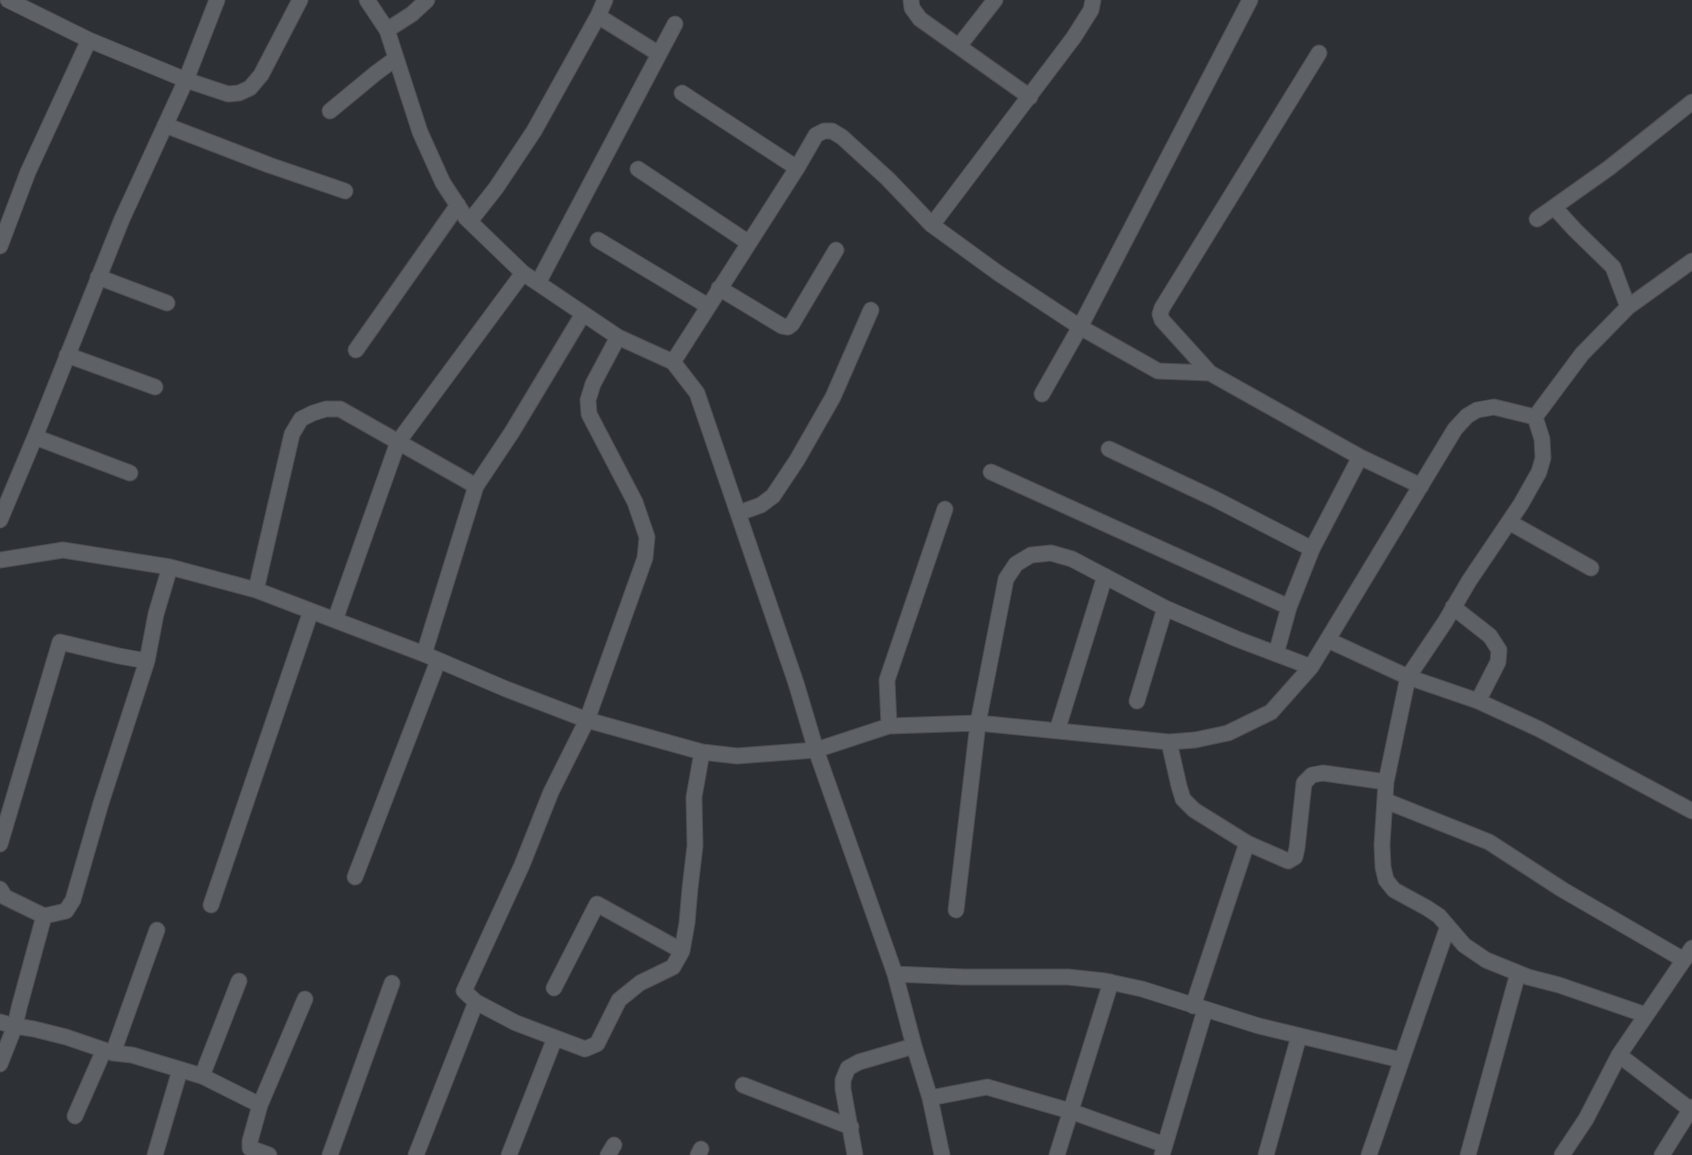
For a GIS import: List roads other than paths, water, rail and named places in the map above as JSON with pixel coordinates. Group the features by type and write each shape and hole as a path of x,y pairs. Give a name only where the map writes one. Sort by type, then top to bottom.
{"street":[{"path":"8,0 89,40 186,80 228,94 239,93 250,88 261,75 300,0"},
{"path":"0,520 122,219 186,80 217,0"},
{"path":"367,0 387,30 420,132 443,183 470,221 522,273 618,337 673,362 697,393 796,683 816,750 895,974 930,1098 942,1155"},
{"path":"387,30 412,14 427,0"},
{"path":"470,221 534,131 605,0"},
{"path":"911,0 912,8 920,19 1030,97"},
{"path":"959,46 995,0"},
{"path":"932,225 1074,37 1091,10 1093,0"},
{"path":"1042,394 1080,327 1250,0"},
{"path":"598,16 659,54"},
{"path":"538,283 675,24"},
{"path":"2,235 28,171 89,40"},
{"path":"1319,53 1160,314 1162,320 1210,373 1360,457 1421,486"},
{"path":"330,111 395,59"},
{"path":"682,93 797,168"},
{"path":"1538,219 1609,168 1692,102"},
{"path":"165,125 259,162 345,191"},
{"path":"673,362 816,135 824,131 832,131 842,137 888,179 932,225 1080,327 1158,371 1210,373"},
{"path":"638,169 749,243"},
{"path":"356,350 458,206"},
{"path":"1554,207 1613,267 1628,307"},
{"path":"598,240 708,306"},
{"path":"719,288 782,326 788,327 792,324 836,250"},
{"path":"1535,417 1582,354 1628,307 1692,261"},
{"path":"335,620 398,442 522,273"},
{"path":"98,277 167,303"},
{"path":"739,513 761,505 773,496 797,460 833,397 871,310"},
{"path":"355,877 431,657 476,486 512,432 583,314"},
{"path":"618,337 593,384 588,400 589,414 635,501 647,537 645,558 587,720 551,792 522,865 464,991 476,1002 516,1023 585,1049 597,1044 619,1000 640,983 673,967 682,951 695,846 694,797 702,752"},
{"path":"67,356 155,387"},
{"path":"0,560 63,550 170,567 256,590 587,720 702,752 737,756 816,750 889,726 978,723 1169,742 1195,740 1228,733 1271,712 1311,667 1455,429 1467,416 1477,410 1494,407 1535,417"},
{"path":"256,590 292,434 301,419 326,409 340,409 476,486"},
{"path":"1535,417 1542,439 1543,458 1539,472 1521,504 1469,580 1408,677 1386,782 1383,867 1386,880 1394,890 1439,916 1464,945 1486,960 1646,1016"},
{"path":"35,437 130,472"},
{"path":"1109,448 1312,549"},
{"path":"1276,654 1288,607 1312,549 1360,457"},
{"path":"991,472 1288,607"},
{"path":"889,726 887,680 945,509"},
{"path":"1509,522 1591,568"},
{"path":"956,910 978,723 1006,579 1016,564 1031,555 1051,553 1072,559 1165,608 1311,667"},
{"path":"0,889 4,897 44,916 66,911 73,900 101,803 147,661 156,614 170,567"},
{"path":"1057,731 1105,576"},
{"path":"1454,607 1490,636 1499,650 1498,663 1478,701"},
{"path":"1137,701 1165,608"},
{"path":"211,905 311,611"},
{"path":"1328,640 1408,677 1478,701 1539,729 1692,811"},
{"path":"0,844 60,642 147,661"},
{"path":"1169,742 1183,799 1194,810 1247,843 1288,861 1294,857 1297,848 1304,783 1312,775 1323,773 1386,782"},
{"path":"1386,801 1489,842 1563,890 1688,954 1619,1055 1586,1119 1562,1155"},
{"path":"930,1098 987,1087 1070,1111 1164,1150 1199,1008 1247,843"},
{"path":"554,988 597,904 682,951"},
{"path":"0,1064 15,1026 44,916"},
{"path":"1369,1155 1448,926"},
{"path":"75,1116 108,1051 157,930"},
{"path":"1468,1155 1518,973"},
{"path":"895,974 963,977 1068,977 1111,982 1142,989 1259,1026 1401,1060"},
{"path":"202,1077 239,981"},
{"path":"1057,1155 1111,982"},
{"path":"330,1155 392,983"},
{"path":"269,1155 250,1149 252,1131 260,1105 305,999"},
{"path":"416,1155 476,1002"},
{"path":"0,1022 66,1037 202,1077 260,1105"},
{"path":"1266,1155 1299,1036"},
{"path":"509,1155 555,1038"},
{"path":"855,1155 843,1089 843,1080 848,1068 858,1062 914,1046"},
{"path":"1619,1055 1691,1110 1662,1155"},
{"path":"155,1155 180,1070"},
{"path":"742,1085 851,1127"}]}
